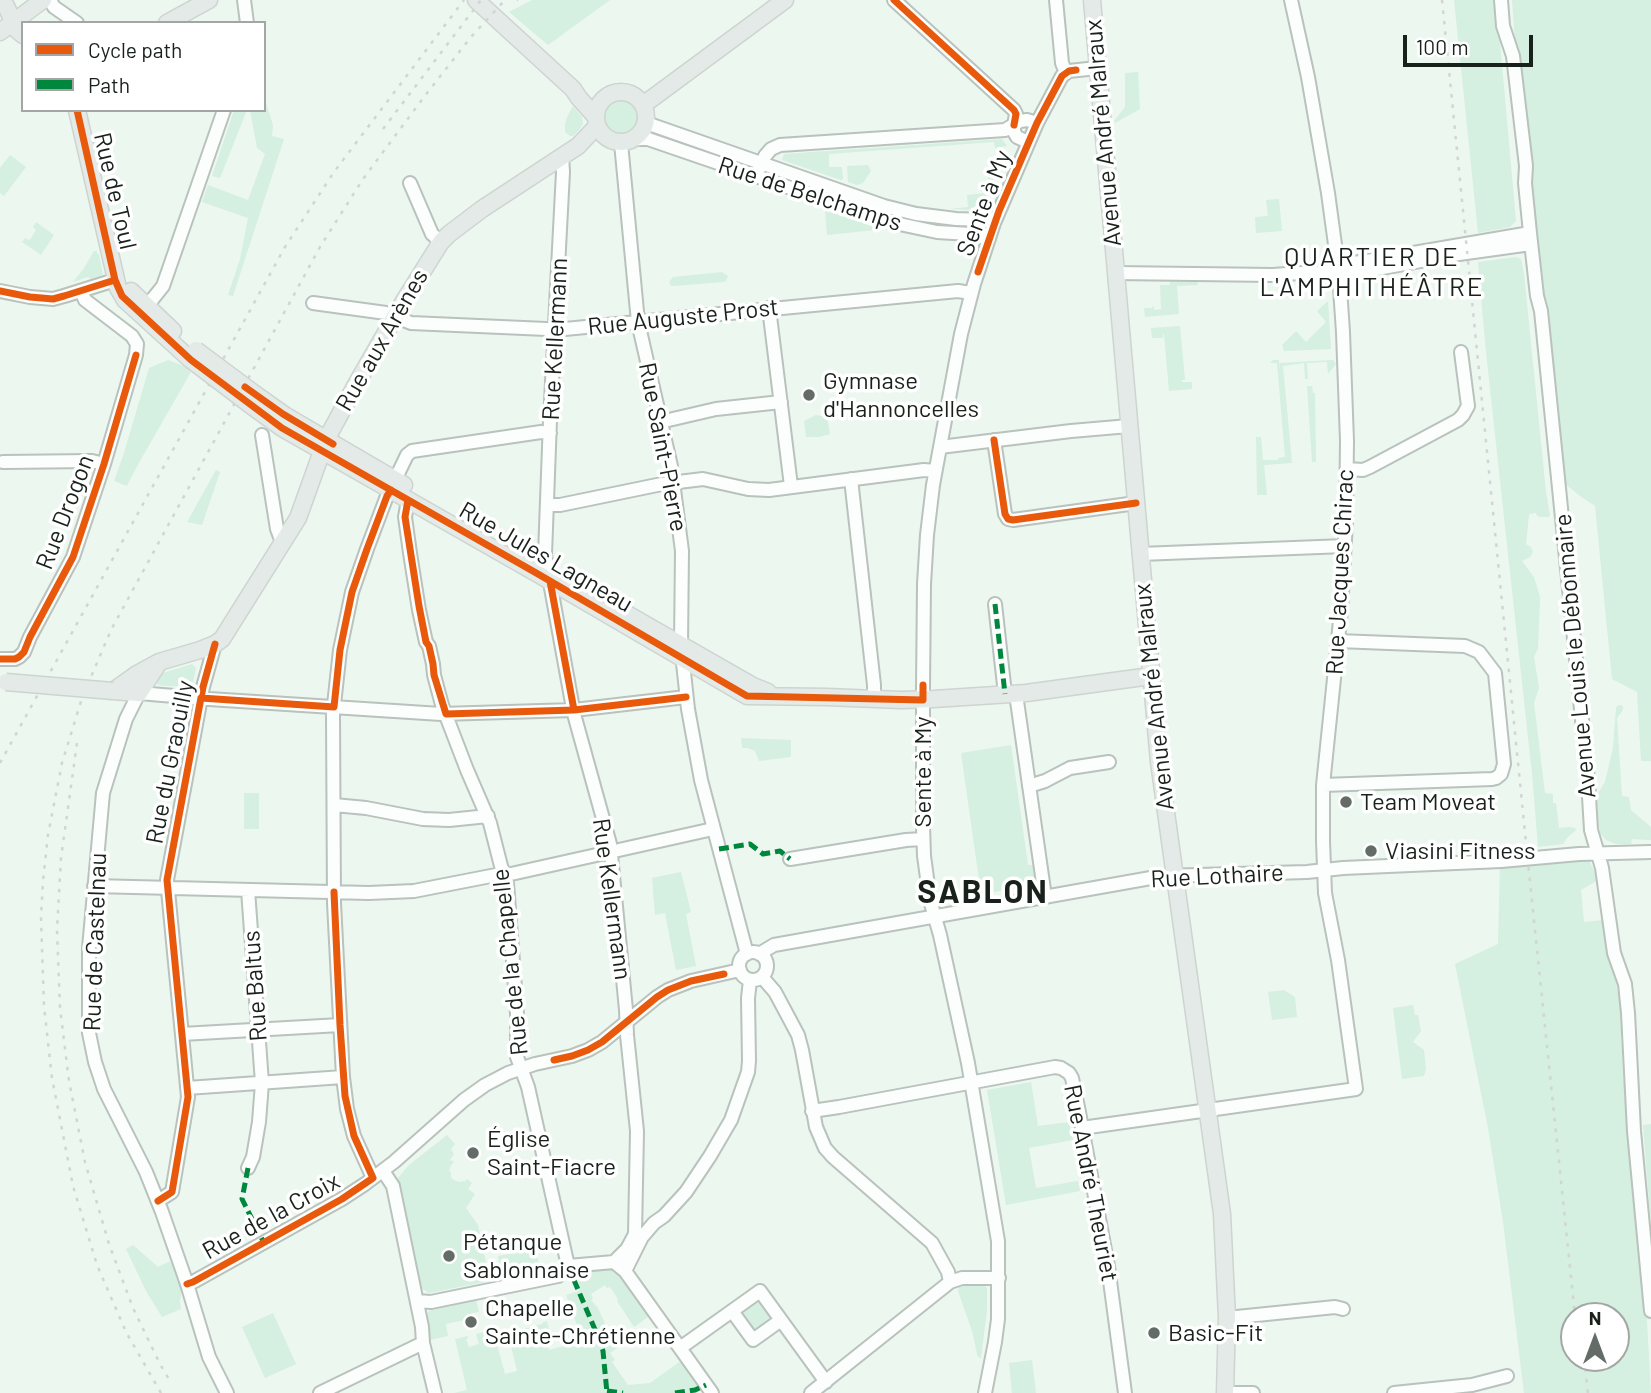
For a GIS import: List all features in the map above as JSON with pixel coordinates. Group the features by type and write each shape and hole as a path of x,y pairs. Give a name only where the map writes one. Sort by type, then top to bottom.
{"main road":[{"path":"171,21 209,0"},
{"path":"475,0 573,89 609,140 628,141 644,128 644,113 633,95 619,92 605,97 593,97 573,89"},
{"path":"644,113 785,0"},
{"name":"Avenue André Malraux","path":"1091,0 1159,762 1222,1214 1227,1318 1225,1393"},
{"path":"599,126 596,109 605,97"},
{"name":"Rue de Toul","path":"76,112 115,280"},
{"name":"Rue aux Arènes","path":"215,645 237,616 300,513 324,445 358,381 441,242 482,209 578,146 599,126"},
{"path":"115,280 144,310 174,332 193,355 252,399 283,414 324,445 393,485"},
{"name":"Rue Jules Lagneau","path":"393,485 408,500 549,574"},
{"name":"Rue Jules Lagneau","path":"393,485 681,652 752,686 777,695 874,698"},
{"path":"127,692 137,674 159,662 215,645"},
{"path":"3,682 127,692 159,662"},
{"path":"874,698 901,700 1010,694 1151,676"}],"street":[{"path":"50,0 54,7 74,21"},
{"path":"894,0 1014,110 1014,132 1017,137 1028,142"},
{"path":"1056,0 1062,64 1066,73 1097,68"},
{"name":"Rue Jacques Chirac","path":"1208,1110 1356,1089 1338,960 1325,893 1324,870 1323,785 1345,546 1345,363 1338,269 1328,193 1315,113 1291,0"},
{"name":"Avenue Louis le Débonnaire","path":"1501,0 1503,26 1514,62 1526,166 1525,183 1559,488 1590,827 1602,868 1614,953 1625,984 1634,1131 1651,1311"},
{"path":"243,2 247,21"},
{"name":"Sente à My","path":"985,1393 998,1322 996,1231 971,1082 927,883 923,839 925,560 935,471 971,293 995,223 1028,142 1066,73"},
{"path":"144,310 163,286 223,112"},
{"name":"Rue de Belchamps","path":"644,113 652,125 866,199 916,214 995,223"},
{"path":"756,177 765,156 780,145 1006,130 1020,121 1037,123"},
{"name":"Rue de Belchamps","path":"628,141 648,139 911,227 989,239"},
{"name":"Rue Saint-Pierre","path":"628,141 638,322 671,466 682,560 681,652 686,697 713,829 757,957"},
{"name":"Rue Kellermann","path":"562,156 545,555 574,710 610,844 637,1131 636,1207 639,1236"},
{"path":"410,183 432,234 441,242"},
{"path":"862,212 866,199"},
{"path":"1115,273 1300,273 1317,266 1338,269 1531,238"},
{"path":"0,291 30,298 52,299 115,280"},
{"name":"Rue Drogon","path":"3,682 9,666 5,659 19,657 24,652 73,556 136,355 137,344 132,335 85,300 80,291"},
{"name":"Rue Auguste Prost","path":"313,303 386,313 411,323 555,329 958,291 971,293"},
{"path":"769,308 791,486"},
{"path":"1347,469 1363,470 1370,467 1463,415 1468,406 1461,352"},
{"path":"660,422 716,409 780,401"},
{"path":"940,447 1129,426"},
{"path":"435,1393 422,1343 422,1327 393,1186 378,1175 354,1136 347,1109 334,892 334,707 340,650 352,592 383,507 407,455 412,451 541,432 550,433"},
{"path":"262,435 277,528 280,537 284,539"},
{"path":"994,440 1007,519 1136,503"},
{"path":"3,462 92,461 104,464"},
{"path":"547,505 560,505 673,482 704,479 759,490 924,470 935,471"},
{"path":"851,479 874,698"},
{"name":"Rue de la Chapelle","path":"408,500 405,517 419,610 434,675 467,771 488,817 507,883 516,999 517,1057 531,1099 568,1266"},
{"path":"1140,554 1345,546"},
{"path":"995,604 1029,786 1045,897"},
{"path":"1323,785 1492,779 1503,769 1495,673 1479,652 1465,646 1338,640"},
{"name":"Rue du Graouilly","path":"158,1201 172,1192 188,1097 167,880 201,698 215,645"},
{"path":"127,692 446,713 574,710 686,697"},
{"name":"Rue de Castelnau","path":"127,692 126,719 103,793 88,975 91,1048 104,1089 158,1201 209,1357 227,1393"},
{"path":"1029,786 1070,768 1109,762"},
{"path":"334,805 423,819 488,817"},
{"path":"94,886 369,893 414,891 503,875 713,829"},
{"path":"790,859 906,839 923,839"},
{"name":"Rue Lothaire","path":"757,957 773,954 787,943 1162,876 1501,862 1651,852"},
{"name":"Rue Baltus","path":"248,890 262,1083 259,1122 253,1157 248,1168"},
{"path":"417,1301 430,1302 558,1276 568,1266 614,1262 639,1236 664,1216 686,1192 710,1156 731,1120 745,1085 749,1060 748,998 756,979 767,969 757,957 740,961 740,970 745,978 756,979 775,992 798,1035 816,1128 825,1148 932,1243 947,1270 950,1282"},
{"name":"Rue de la Croix","path":"187,1284 342,1199 378,1175 485,1085 521,1068 589,1050 668,990 691,981 740,970"},
{"path":"182,1034 340,1025"},
{"name":"Rue André Theuriet","path":"971,1082 1055,1067 1069,1073 1072,1078 1108,1266 1125,1393"},
{"path":"187,1088 343,1077"},
{"path":"812,1111 971,1082"},
{"path":"1082,1128 1208,1110"},
{"path":"636,1207 638,1213 646,1218 664,1216"},
{"path":"625,1271 639,1236"},
{"path":"614,1262 625,1271 712,1393"},
{"path":"811,1393 950,1282 962,1278 999,1278"},
{"path":"680,1348 760,1291 826,1382"},
{"path":"1227,1318 1335,1307 1343,1309"},
{"path":"732,1311 752,1340 781,1320"},
{"path":"320,1393 422,1343"},
{"path":"1394,1393 1472,1385 1507,1376"},
{"path":"1232,1393 1253,1393"}],"green space":[{"path":"532,0 610,0 548,45 509,12"},
{"path":"1454,0 1495,0 1499,31 1516,221 1510,227 1478,233"},
{"path":"1512,0 1651,0 1651,761 1641,761 1637,692 1612,679 1595,506 1563,482"},
{"path":"1138,72 1140,109 1115,123 1125,107 1125,73"},
{"path":"621,98 634,104 640,117 634,130 621,136 608,130 602,117 608,104"},
{"path":"266,103 273,125 272,136 284,139 233,296 228,295 240,259 248,218 202,202 208,185 248,200 265,154 257,148 250,112 266,112"},
{"path":"573,106 582,117 583,124 570,136 565,132 565,124"},
{"path":"233,112 246,112 220,178 212,176"},
{"path":"1002,139 1007,146 995,148 994,142 829,154 829,167 842,167 841,180 782,160 784,154"},
{"path":"10,155 26,167 4,196 0,193 0,168"},
{"path":"868,165 871,171 863,183 857,185 848,182 847,166"},
{"path":"988,174 994,177 983,206 977,210 949,209 968,207 967,195 986,193 985,182 988,181"},
{"path":"1279,199 1282,231 1256,233 1255,217 1268,216 1266,200"},
{"path":"825,210 875,227 875,230 827,235"},
{"path":"36,222 54,235 41,255 22,242 25,238 31,238 36,230 33,227"},
{"path":"94,251 99,254 103,275 73,282 84,268"},
{"path":"1516,257 1521,259 1524,274 1550,515 1540,517 1536,513 1529,514 1526,544 1533,552 1522,561 1534,577 1540,597 1538,648 1534,657 1539,688 1534,703 1545,793 1553,794 1559,828 1577,829 1563,844 1538,847 1478,262"},
{"path":"722,272 728,276 723,282 671,286 669,282 673,277"},
{"path":"1170,282 1197,282 1198,285 1177,286 1179,314 1145,317 1144,308 1152,308 1154,305 1154,310 1161,309 1160,285 1170,285"},
{"path":"1328,301 1331,349 1284,351 1282,345 1296,331 1306,342 1326,322 1317,311"},
{"path":"1180,326 1185,380 1182,382 1192,382 1192,389 1169,391 1164,334 1163,338 1152,338 1151,328"},
{"path":"168,360 191,372 127,486 114,481 149,368"},
{"path":"1279,360 1280,369 1280,363 1333,360 1336,364 1328,374 1327,362 1307,363 1308,379 1305,379 1304,363 1283,366 1292,463 1264,465 1267,495 1257,495 1256,437 1261,437 1263,460 1285,457 1277,363 1270,363"},
{"path":"1307,386 1312,386 1315,393 1316,462 1312,462"},
{"path":"816,415 827,417 830,434 806,437 804,421"},
{"path":"216,470 220,472 202,525 187,522"},
{"path":"192,664 196,668 192,687 158,685 157,679 163,673"},
{"path":"1618,705 1623,707 1617,718 1622,796 1629,797 1631,810 1651,827 1651,840 1632,839 1631,844 1616,844 1606,840 1600,833 1598,818 1597,795 1605,782 1613,748"},
{"path":"741,738 791,740 791,757 759,761 755,751 742,748"},
{"path":"1011,745 1028,865 1034,865 1036,877 1030,886 981,894 961,753"},
{"path":"244,793 259,793 259,829 244,829"},
{"path":"1581,857 1590,862 1598,880 1581,890 1584,922 1604,920 1620,1004 1623,1075 1646,1304 1651,1393 1524,1393 1503,1222 1488,1128 1455,964 1498,944 1500,861"},
{"path":"681,872 691,912 686,914 696,966 676,970 665,913 655,915 652,878"},
{"path":"1284,990 1295,997 1297,1017 1272,1020 1268,992"},
{"path":"1413,1005 1421,1031 1413,1042 1424,1050 1426,1069 1424,1076 1402,1079 1393,1008"},
{"path":"1031,1082 1038,1126 1069,1122 1073,1140 1029,1148 1036,1188 1078,1181 1080,1191 1006,1205 987,1090"},
{"path":"1651,1124 1651,1226 1643,1125"},
{"path":"447,1135 455,1144 451,1149 454,1154 450,1160 454,1162 449,1171 451,1178 458,1182 465,1182 467,1179 472,1183 468,1189 475,1194 466,1208 478,1225 490,1281 429,1293 421,1288 398,1178 409,1165"},
{"path":"133,1245 158,1267 170,1261 182,1286 181,1309 162,1317 126,1249"},
{"path":"536,1249 539,1265 501,1272 498,1256"},
{"path":"599,1268 611,1269 622,1276 648,1317 634,1327 610,1287 605,1285 591,1294 591,1300 620,1346 610,1353 615,1360 612,1362 628,1385 650,1383 685,1358 704,1387 697,1393 454,1393 467,1390 455,1339 468,1336 466,1339 469,1347 479,1344 476,1334 493,1330 505,1374 517,1371 510,1342 525,1338 523,1329 547,1321 551,1338 545,1340 549,1350 583,1341 582,1331 579,1331 566,1295 579,1291 579,1278"},
{"path":"984,1285 987,1288 981,1358 978,1357 958,1291 959,1287"},
{"path":"761,1299 775,1319 756,1333 742,1313"},
{"path":"476,1300 479,1312 472,1313 473,1318 446,1324 448,1336 430,1340 426,1321 428,1312 435,1308"},
{"path":"273,1313 296,1364 265,1378 242,1327"},
{"path":"1032,1360 1036,1393 1012,1393 1009,1363"}],"railway":[{"path":"0,763 285,247 334,172 464,0"},
{"path":"383,129 481,0"},
{"path":"161,1393 126,1332 97,1265 73,1186 52,1078 44,1006 41,917 48,835 62,763 82,698 111,630 320,247 363,179 427,93 471,37 505,0"},
{"path":"1442,0 1574,1302"},
{"path":"77,743 61,858 57,930 60,1008 69,1081 85,1162 109,1244 133,1308 170,1381"},
{"path":"1586,1372 1588,1393"}],"marked path":[{"path":"995,604 1005,694"},
{"path":"719,849 750,844 763,854 780,851 790,859"},
{"path":"248,1168 242,1199 264,1243"},
{"path":"568,1266 603,1351 607,1393"},
{"path":"675,1393 706,1385"},
{"path":"607,1391 623,1393"}],"cycle path":[{"path":"894,0 1014,110 1014,125"},
{"path":"978,272 999,211 1037,123 1062,76 1076,70"},
{"path":"77,112 115,280 122,296 191,360 282,428 747,696 923,700 923,685"},
{"path":"0,291 53,299 115,280"},
{"path":"0,659 15,659 24,652 73,557 136,355"},
{"path":"245,387 333,444"},
{"path":"994,440 1008,519 1136,503"},
{"path":"201,698 334,707 340,650 352,592 391,490"},
{"path":"408,500 405,517 419,606 434,675 446,714 574,710 686,697"},
{"path":"550,581 574,710"},
{"path":"158,1201 172,1192 188,1097 167,880 203,687 215,644"},
{"path":"187,1284 342,1199 373,1178 354,1136 345,1096 334,892"},
{"path":"554,1060 572,1056 602,1042 668,990 691,981 724,974"}],"place":[{"name":"Gymnase d'Hannoncelles","path":"809,395"},
{"name":"Team Moveat","path":"1346,802"},
{"name":"Viasini Fitness","path":"1371,851"},
{"name":"Église Saint-Fiacre","path":"473,1153"},
{"name":"Pétanque Sablonnaise","path":"449,1256"},
{"name":"Chapelle Sainte-Chrétienne","path":"471,1322"},
{"name":"Basic-Fit","path":"1154,1333"}],"district":[{"name":"QUARTIER DE L'AMPHITHÉÂTRE","path":"1372,272"},
{"name":"SABLON","path":"983,892"}]}
